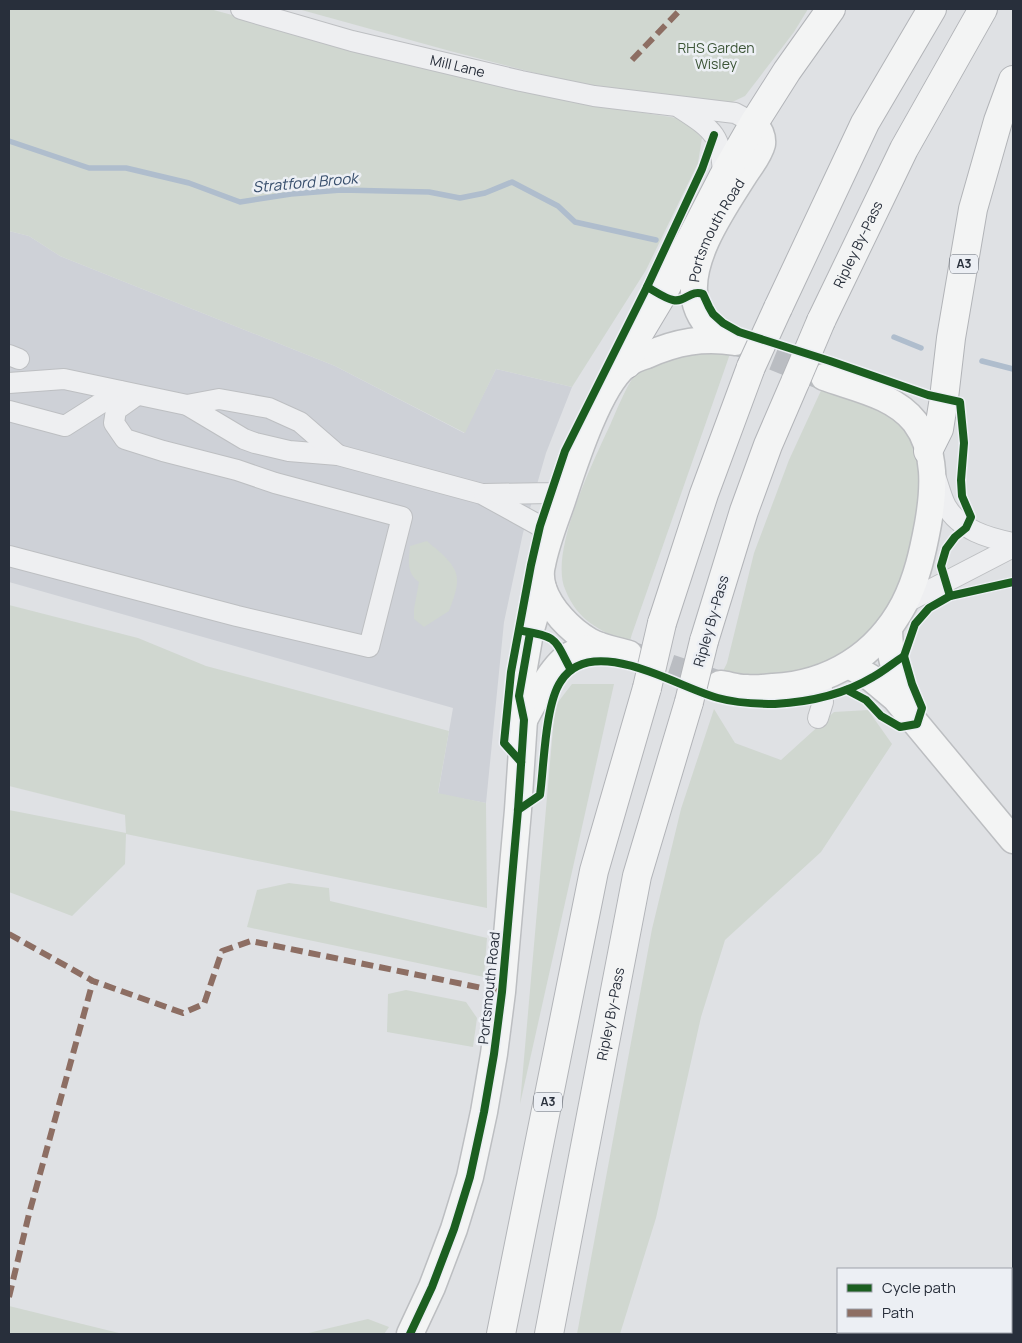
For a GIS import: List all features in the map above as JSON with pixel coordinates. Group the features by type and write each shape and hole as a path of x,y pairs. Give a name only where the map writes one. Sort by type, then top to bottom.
{"highway":[{"path":"626,364 638,334 662,295 723,177 754,123 787,71 831,9"},
{"name":"A3","path":"501,1334 594,871 646,688 662,622 704,494 751,367 865,123 932,9"},
{"name":"Ripley By-Pass","path":"549,1334 637,876 689,702 704,641 744,511 768,445 821,321 904,149 983,9"},
{"name":"A3","path":"931,461 939,429 951,338 974,209 998,121 1013,80"}],"main road":[{"name":"Portsmouth Road","path":"626,364 660,348 680,342 727,341 699,314 695,300 694,271 701,252 727,202 762,144 762,135 754,123"},
{"path":"626,364 599,404 577,455 541,567 543,588 560,616 580,635 590,641 600,646 629,654"},
{"path":"720,684 747,689 784,687 821,678 849,665 869,649 889,628 905,603 922,553 930,514 931,461 923,434 914,420 897,406 879,397 824,377"},
{"name":"Portsmouth Road","path":"410,1334 432,1287 454,1229 470,1178 484,1112 502,992 518,810 524,720 519,696 530,633 543,588"},
{"path":"889,628 889,644 894,672 901,693 913,718"},
{"name":"Portsmouth Road","path":"524,720 536,696 565,658 584,649 600,646"},
{"path":"849,665 871,678 895,698 913,718 960,779 1013,840"}],"street":[{"name":"Mill Lane","path":"241,9 352,41 521,81 594,96 735,113 754,123"},
{"name":"Mill Lane","path":"677,106 699,120 714,135 722,155 723,177"},
{"path":"9,383 64,379 187,406 244,439 289,451 338,455 482,494 540,526 548,542"},
{"path":"9,411 64,426 128,393"},
{"path":"9,556 237,616 369,647 402,517 125,440 114,422 116,410 128,393"},
{"path":"187,406 219,399 269,408 300,422 338,455"},
{"path":"931,461 947,506 966,528 993,539 1013,543"},
{"path":"482,494 551,493 566,490"},
{"path":"905,603 1013,547"},
{"path":"818,718 823,702 821,678"}],"shaded area":[{"path":"9,231 29,236 60,256 335,366 464,433 496,369 572,387 546,453 523,533 504,622 486,803 438,794 453,708 9,582"}],"green space":[{"path":"9,9 210,9 433,69 591,105 684,119 702,138 698,163 646,270 572,387 496,369 465,433 335,366 60,256 29,236 9,231"},
{"name":"RHS Garden Wisley","path":"298,9 808,9 794,32 745,96 728,104 687,100 574,83"},
{"path":"731,351 629,644 599,629 583,617 570,600 565,589 562,572 563,552 576,506 594,459 620,403 640,370 675,354"},
{"path":"824,384 888,410 914,440 920,463 921,486 915,529 898,593 882,618 856,644 826,663 796,673 759,678 722,673 727,663 754,553 789,460"},
{"path":"427,541 451,564 457,581 449,611 424,627 414,619 419,582 412,575 409,561 410,546"},
{"path":"9,605 138,638 206,666 449,731 438,793 486,803 487,908 126,834 125,864 72,916 9,892 9,810 126,833 125,815 9,786"},
{"path":"572,684 614,684 520,1104 555,706"},
{"path":"714,709 735,743 781,760 834,712 868,710 892,744 821,852 725,940 701,1017 656,1218 620,1334 577,1334 652,929 681,809"},
{"path":"289,883 329,888 330,901 487,938 484,977 247,927 257,890"},
{"path":"406,990 466,1002 477,1018 473,1047 387,1032 388,994"},
{"path":"9,1306 123,1334 9,1334"},
{"path":"368,1319 389,1327 384,1334 304,1334"}],"waterway":[{"name":"Stratford Brook","path":"9,141 89,168 126,168 189,183 240,202 291,194 341,190 429,192 460,198 485,193 512,182 558,206 575,222 656,240"},
{"name":"Stratford Brook","path":"894,337 921,348"},
{"name":"Stratford Brook","path":"982,361 1013,369"}],"tunnel":[{"path":"738,343 820,376"},
{"path":"633,655 717,683"}],"marked path":[{"path":"632,60 681,9"},
{"path":"9,934 93,981 183,1013 204,1004 222,951 251,941 502,992"},
{"path":"9,1297 29,1214 93,981"}],"cycle path":[{"path":"521,762 504,743 511,672 540,526 565,451 647,287 702,169 714,135"},
{"path":"647,287 673,300 681,300 695,293 703,294 713,314 723,323 739,332 928,395 960,402 964,443 961,480 962,496 971,517 966,528 955,537 946,549 941,566 950,596"},
{"path":"847,690 866,700 881,716 900,727 917,724 922,708 912,684 904,656 915,624 929,608 950,596 1013,582"},
{"path":"523,631 543,635 554,641 571,670"},
{"path":"410,1334 432,1287 454,1229 470,1177 494,1054 502,992 518,810 524,720 519,696 530,633"},
{"path":"518,810 540,795 548,720 552,704 561,681 575,667 593,662 614,662 636,667 718,698 746,703 775,704 813,699 850,689 877,675 904,656"}]}
